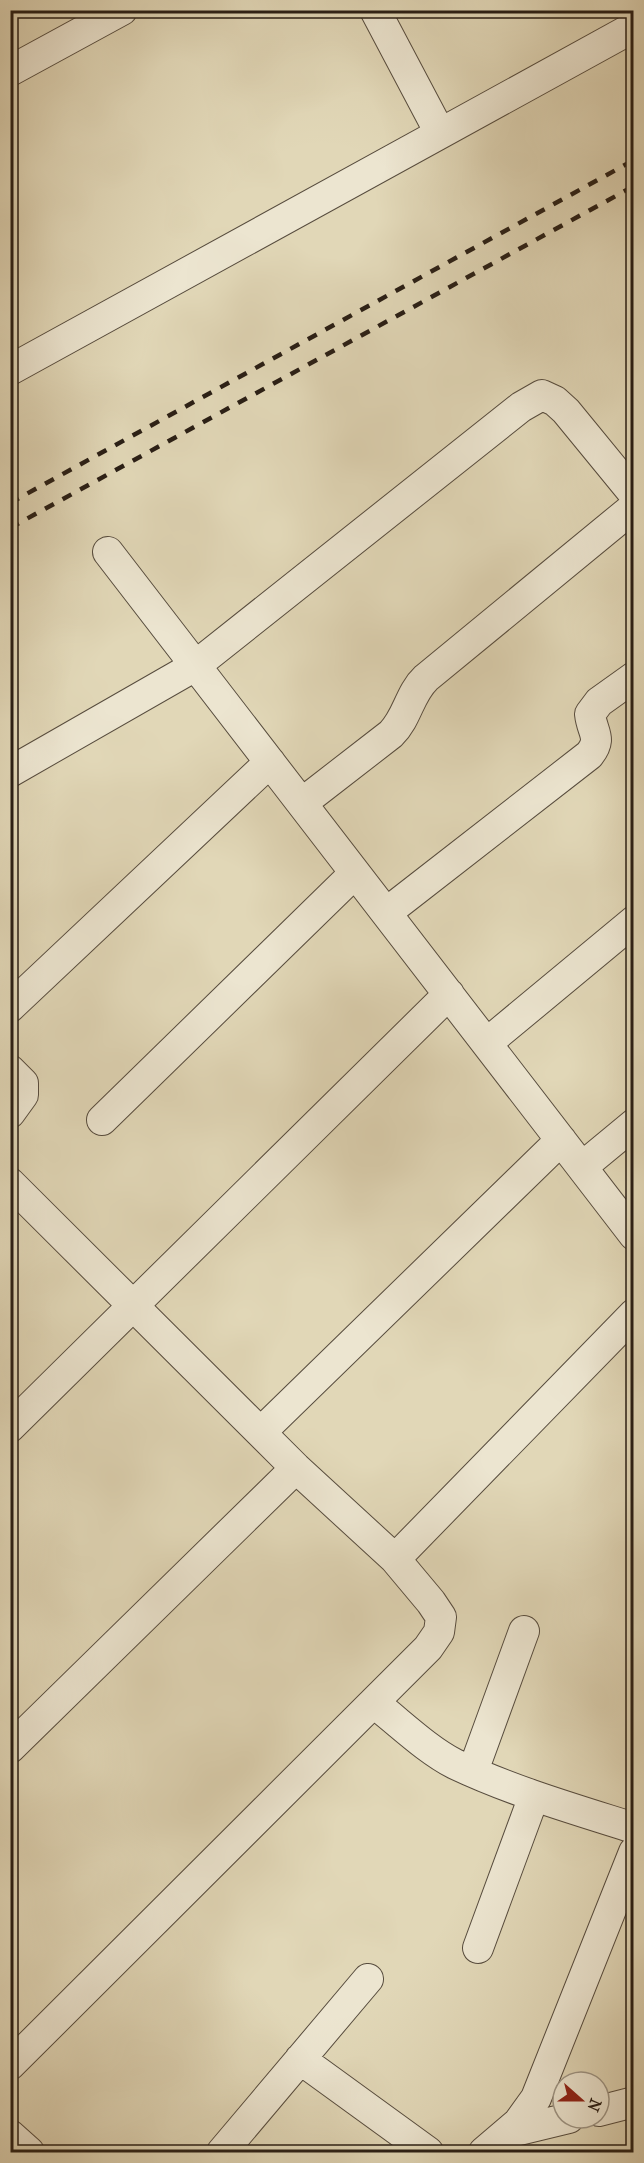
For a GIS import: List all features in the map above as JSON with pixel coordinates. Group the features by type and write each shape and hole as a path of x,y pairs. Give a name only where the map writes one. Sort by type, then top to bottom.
{"street":[{"path":"10,71 122,10"},
{"path":"375,10 440,133"},
{"path":"10,370 633,27"},
{"path":"10,772 195,666 521,407 542,395 555,401 566,411 633,495"},
{"path":"302,803 396,729 418,686 426,678 633,507"},
{"path":"108,552 633,1235"},
{"path":"386,913 589,756 597,743 590,714 599,702 633,677"},
{"path":"10,1007 270,762"},
{"path":"102,1120 355,873"},
{"path":"486,1044 633,921"},
{"path":"10,1427 449,994"},
{"path":"10,1070 23,1083 23,1095 10,1113"},
{"path":"582,1167 633,1124"},
{"path":"261,1432 561,1140"},
{"path":"10,1183 135,1305 296,1468 394,1560 431,1602 441,1617 440,1632 428,1648 10,2065"},
{"path":"394,1560 633,1314"},
{"path":"10,1748 296,1468"},
{"path":"473,1771 524,1631"},
{"path":"374,1703 436,1752 454,1763 534,1796 633,1828"},
{"path":"478,1948 534,1796"},
{"path":"484,2152 518,2123 536,2098 633,1856"},
{"path":"222,2152 368,1979"},
{"path":"300,2059 428,2152"},
{"path":"611,2108 633,2102"},
{"path":"507,2133 551,2122"},
{"path":"10,2135 29,2152"}],"railway":[{"path":"10,503 634,160"},
{"path":"10,528 634,186"}]}
